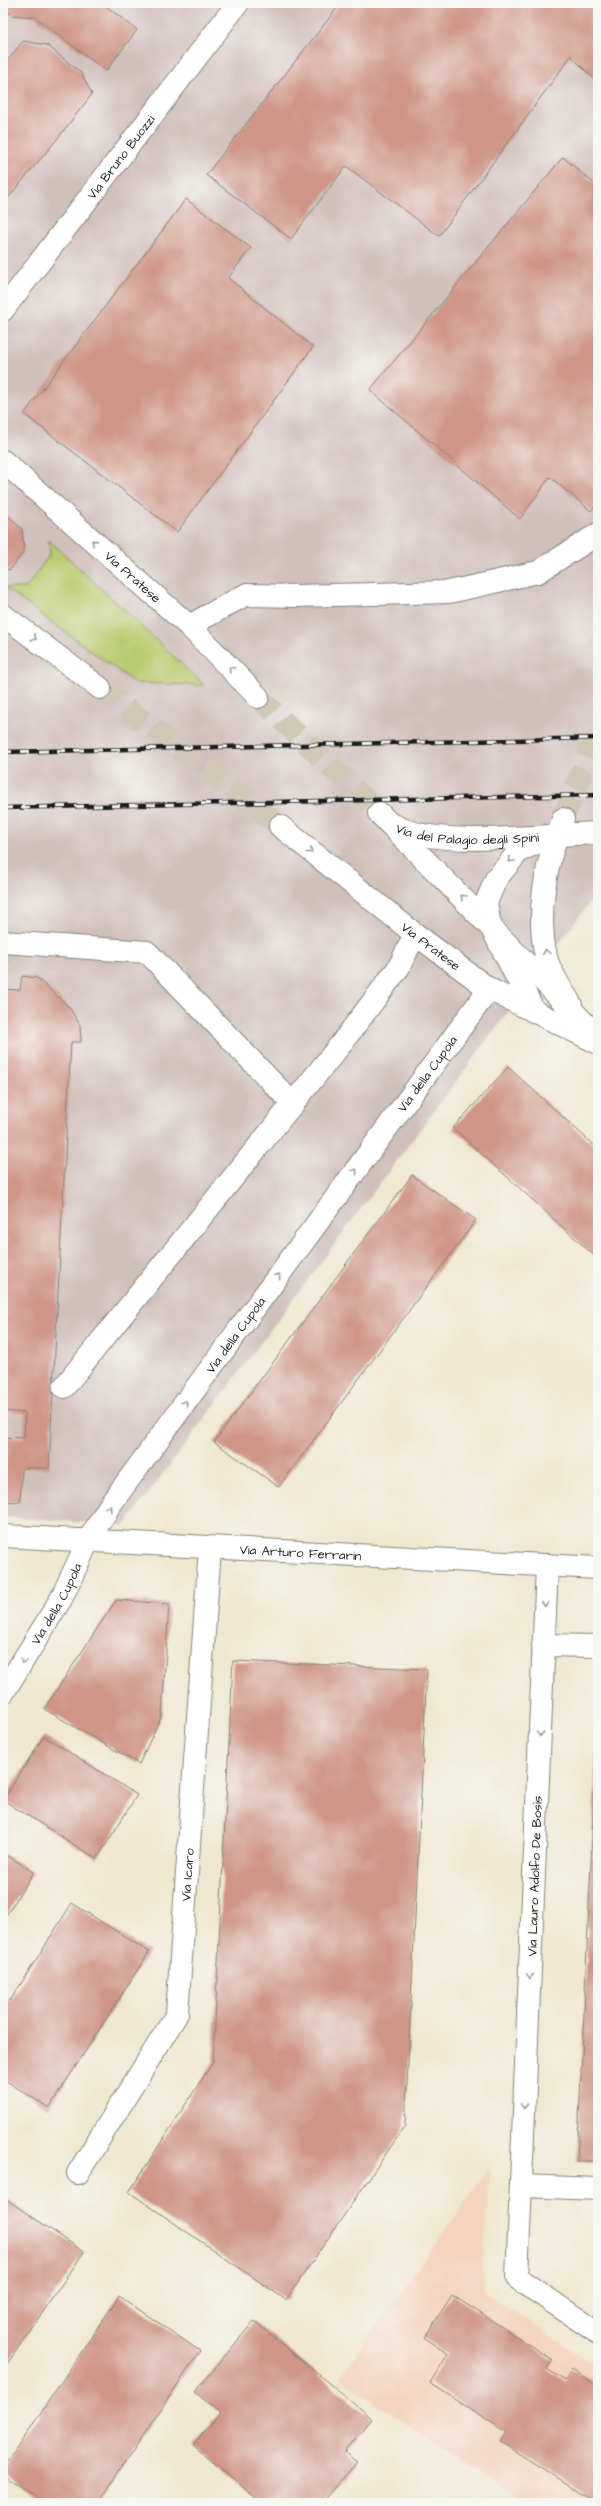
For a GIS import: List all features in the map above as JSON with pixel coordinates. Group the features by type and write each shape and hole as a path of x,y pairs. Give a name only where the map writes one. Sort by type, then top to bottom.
{"street":[{"name":"Via Bruno Buozzi","path":"3,310 238,3"},
{"name":"Via Pratese","path":"3,461 188,626 258,697"},
{"path":"188,626 245,595 296,596 449,592 538,572 598,534"},
{"path":"3,615 100,688"},
{"name":"Via del Palagio degli Spini","path":"490,924 381,815 403,830 446,837 482,839 560,827 598,833"},
{"name":"Via Pratese","path":"280,826 415,934 489,988 598,1043"},
{"name":"Via del Palagio degli Spini","path":"534,1011 490,924 486,903 496,879 519,852 560,827"},
{"name":"Via del Palagio degli Spini","path":"560,827 542,910 546,957 574,1012"},
{"path":"490,924 598,1037"},
{"path":"64,1387 293,1104 399,967 415,934"},
{"path":"3,942 147,952 293,1104"},
{"name":"Via della Cupola","path":"3,1694 61,1599 88,1541 110,1505 489,988"},
{"name":"Via Arturo Ferrarin","path":"3,1536 598,1568"},
{"name":"Via Icaro","path":"78,2174 177,2014 210,1548"},
{"name":"Via Lauro Adolfo De Bosis","path":"547,1565 517,2278 598,2333"},
{"path":"543,1645 598,1646"},
{"path":"521,2186 598,2189"}],"shaded area":[{"path":"3,3 598,3 598,898 593,898 125,1525 3,1517"},
{"path":"489,2168 482,2290 598,2368 598,2503 524,2503 339,2378"}],"green space":[{"path":"49,540 204,685 135,683 5,588 26,588 50,554"}],"building":[{"path":"3,3 102,3 137,30 106,71 35,17 12,15 3,8"},
{"path":"341,3 598,3 598,77 595,80 571,56 439,236 346,166 291,239 206,175"},
{"path":"23,41 47,45 81,73 92,94 58,138 3,204 3,66"},
{"path":"563,157 598,187 598,502 591,511 550,477 520,519 370,390"},
{"path":"186,199 251,248 228,278 313,347 177,532 24,414"},
{"path":"5,513 22,529 24,551 11,569 3,570 3,514"},
{"path":"22,976 37,978 69,1007 80,1025 81,1042 71,1042 49,1468 22,1468 20,1502 3,1501 3,1437 24,1438 25,1413 3,1411 3,989 20,990"},
{"path":"508,1067 598,1149 598,1259 453,1128"},
{"path":"412,1175 476,1220 279,1487 214,1442"},
{"path":"116,1600 169,1604 162,1715 139,1764 44,1709"},
{"path":"233,1661 427,1669 405,2126 286,2300 129,2192 213,2062"},
{"path":"44,1736 137,1795 97,1859 3,1800"},
{"path":"597,1736 598,2161 577,2161"},
{"path":"3,1853 34,1872 3,1920"},
{"path":"72,1903 149,1952 49,2108 3,2079 3,1996 10,2001"},
{"path":"3,2197 84,2252 3,2370"},
{"path":"452,2295 553,2360 547,2369 565,2381 572,2369 598,2386 598,2503 500,2442 506,2432 430,2383 448,2354 424,2338"},
{"path":"119,2296 200,2351 98,2503 46,2503 3,2475 3,2469"},
{"path":"254,2321 372,2419 344,2452 357,2462 322,2503 262,2503 193,2445 220,2413 195,2392"}],"tunnel":[{"path":"100,688 280,826"},
{"path":"258,697 379,813"},
{"path":"563,819 598,731"}],"railway":[{"path":"3,752 598,738"},
{"path":"3,808 598,795"}]}
